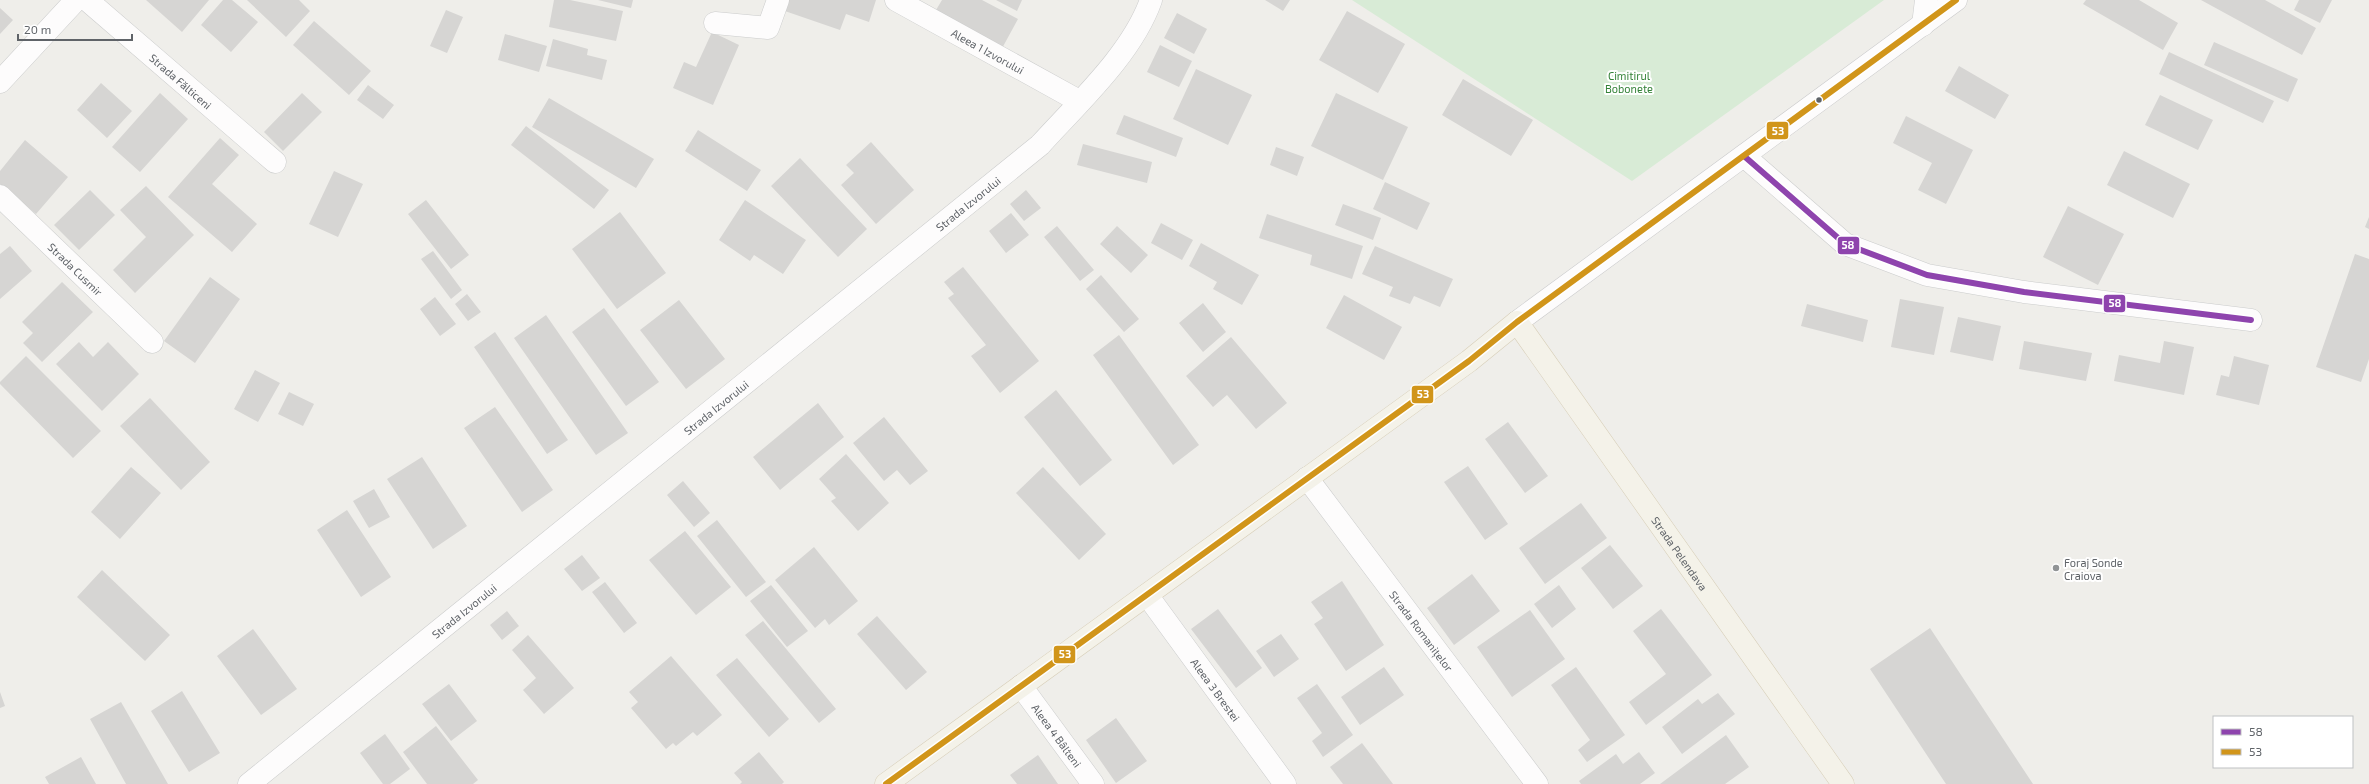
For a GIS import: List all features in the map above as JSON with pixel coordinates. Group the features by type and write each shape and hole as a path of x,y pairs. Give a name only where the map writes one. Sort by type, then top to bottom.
{"main road":[{"path":"886,784 1468,361 1517,322"},
{"name":"Strada Pelendava","path":"1517,322 1843,784"}],"street":[{"path":"0,82 76,0"},
{"name":"Strada Fălticeni","path":"87,0 275,162"},
{"path":"715,24 768,28 778,0"},
{"name":"Aleea 1 Izvorului","path":"896,0 1079,101"},
{"name":"Strada Izvorului","path":"249,784 1040,145 1115,60 1140,25 1151,0"},
{"path":"1923,25 1926,0"},
{"path":"1517,322 1956,0"},
{"path":"1744,156 1845,244 1927,275 2024,292 2251,320"},
{"name":"Strada Cusmir","path":"0,196 152,342"},
{"name":"Strada Romanițelor","path":"1307,478 1537,784"},
{"name":"Aleea 3 Brestei","path":"1147,595 1286,784"},
{"name":"Aleea 4 Bâlteni","path":"1021,686 1093,784"}],"green space":[{"name":"Cimitirul Bobonete","path":"1352,0 1884,0 1632,181"}],"building":[{"path":"146,0 209,0 182,32"},
{"path":"223,0 232,0 258,22 231,52 201,25"},
{"path":"247,0 299,0 310,11 286,37"},
{"path":"554,0 570,0 623,11 616,41 549,27"},
{"path":"598,0 633,0 631,8"},
{"path":"782,0 876,0 869,22 846,14 840,30 779,9"},
{"path":"942,0 982,0 1018,19 1000,52 933,15"},
{"path":"996,0 1022,0 1017,11"},
{"path":"1265,0 1290,0 1283,11"},
{"path":"2086,0 2139,0 2178,23 2163,50 2083,4"},
{"path":"2201,0 2265,0 2316,28 2302,55"},
{"path":"2299,0 2332,0 2320,23 2294,10"},
{"path":"0,8 13,20 0,34"},
{"path":"446,10 463,17 447,53 430,46"},
{"path":"1347,11 1405,44 1378,93 1319,60"},
{"path":"1177,13 1207,29 1194,54 1164,38"},
{"path":"314,21 371,71 349,95 293,45"},
{"path":"712,32 739,45 713,105 673,88 684,62 696,67"},
{"path":"505,34 547,46 539,72 498,60"},
{"path":"553,39 588,49 587,55 607,60 602,80 546,66"},
{"path":"2214,42 2298,79 2288,102 2204,65"},
{"path":"1160,45 1192,61 1179,87 1147,72"},
{"path":"2169,52 2274,101 2263,123 2159,74"},
{"path":"1959,66 2009,95 1995,119 1945,91"},
{"path":"1196,69 1252,95 1228,145 1173,119"},
{"path":"1463,79 1533,120 1511,156 1442,115"},
{"path":"101,83 132,111 107,138 77,110"},
{"path":"368,85 394,105 383,119 357,100"},
{"path":"160,93 188,119 140,172 112,147"},
{"path":"302,93 322,112 283,151 264,132"},
{"path":"1336,93 1408,127 1383,180 1311,146"},
{"path":"2160,95 2213,120 2198,150 2145,125"},
{"path":"549,98 654,159 636,188 532,127"},
{"path":"1124,115 1183,138 1176,157 1116,134"},
{"path":"1906,116 1973,150 1946,204 1918,190 1932,163 1893,143"},
{"path":"526,126 609,190 594,209 511,145"},
{"path":"698,130 761,170 747,191 685,151"},
{"path":"220,138 239,155 212,184 257,224 232,252 168,197"},
{"path":"25,140 68,177 36,214 0,184 0,171"},
{"path":"871,142 914,190 876,224 841,185 854,173 846,165"},
{"path":"1083,144 1152,162 1147,183 1077,165"},
{"path":"1276,147 1304,157 1297,176 1270,165"},
{"path":"2124,151 2190,184 2173,218 2107,185"},
{"path":"800,158 867,229 838,257 771,186"},
{"path":"334,171 363,184 338,237 309,224"},
{"path":"1385,182 1430,203 1417,230 1373,209"},
{"path":"146,186 194,235 135,293 113,270 146,237 120,210"},
{"path":"90,190 115,215 79,250 54,225"},
{"path":"1026,190 1041,208 1024,221 1010,204"},
{"path":"426,200 469,255 451,269 408,214"},
{"path":"745,200 806,240 783,274 754,255 750,261 719,240"},
{"path":"1343,204 1381,218 1373,240 1335,225"},
{"path":"2068,206 2124,234 2098,285 2043,257"},
{"path":"620,212 666,273 617,309 572,249"},
{"path":"1011,213 1029,235 1006,253 989,231"},
{"path":"1267,214 1363,246 1352,279 1310,265 1312,255 1259,238"},
{"path":"2369,217 2369,229 2365,227"},
{"path":"1161,223 1193,240 1182,260 1151,243"},
{"path":"1057,226 1094,270 1080,281 1044,237"},
{"path":"1117,226 1148,255 1131,273 1100,244"},
{"path":"1201,243 1259,275 1242,305 1213,289 1217,282 1189,266"},
{"path":"10,246 32,271 0,299 0,254"},
{"path":"1375,246 1453,279 1440,307 1414,296 1410,304 1389,296 1393,287 1362,274"},
{"path":"433,251 462,290 451,299 421,259"},
{"path":"2355,254 2369,259 2369,359 2361,382 2316,367"},
{"path":"963,267 1039,361 1000,393 971,356 986,345 948,298 954,294 944,282"},
{"path":"1101,275 1139,319 1124,332 1086,289"},
{"path":"210,277 240,299 195,363 164,341"},
{"path":"62,282 93,312 42,362 23,343 33,333 22,322"},
{"path":"467,294 481,312 468,321 455,304"},
{"path":"1344,295 1402,327 1384,360 1326,328"},
{"path":"435,297 456,324 440,336 420,309"},
{"path":"1900,299 1944,307 1934,355 1891,347"},
{"path":"679,300 725,359 686,389 640,330"},
{"path":"1203,303 1226,332 1203,352 1179,323"},
{"path":"1807,304 1868,320 1863,342 1801,326"},
{"path":"604,308 659,382 626,406 572,332"},
{"path":"546,315 628,433 596,455 514,338"},
{"path":"1958,317 2001,326 1993,361 1950,352"},
{"path":"495,332 568,440 547,454 474,347"},
{"path":"1119,335 1199,445 1173,465 1093,355"},
{"path":"1231,337 1287,403 1256,429 1227,395 1213,407 1186,376"},
{"path":"2024,341 2092,353 2086,381 2019,369"},
{"path":"2164,341 2194,347 2184,395 2114,381 2119,355 2160,363"},
{"path":"79,342 93,357 108,342 139,374 102,411 56,364"},
{"path":"26,356 101,431 73,458 0,384 0,382"},
{"path":"2234,356 2269,365 2259,405 2216,395 2221,375 2229,377"},
{"path":"255,370 280,383 258,422 234,409"},
{"path":"1056,390 1112,460 1080,486 1024,417"},
{"path":"289,392 314,404 303,426 278,414"},
{"path":"150,398 210,462 181,490 120,426"},
{"path":"818,403 844,437 780,490 753,457"},
{"path":"495,407 553,490 522,512 464,428"},
{"path":"884,417 928,471 910,485 897,470 884,481 853,443"},
{"path":"1508,422 1548,476 1525,493 1485,439"},
{"path":"846,454 889,503 858,531 831,501 836,498 819,479"},
{"path":"422,457 467,526 433,549 387,479"},
{"path":"1468,466 1508,524 1485,540 1444,482"},
{"path":"131,467 161,493 120,539 91,512"},
{"path":"1043,467 1106,534 1079,560 1016,493"},
{"path":"683,481 710,513 694,527 667,495"},
{"path":"374,489 390,517 369,528 353,501"},
{"path":"1581,503 1607,538 1545,584 1519,548"},
{"path":"347,510 391,577 361,597 317,530"},
{"path":"717,520 766,582 746,597 697,536"},
{"path":"685,531 731,587 696,615 649,560"},
{"path":"1610,545 1643,586 1613,609 1581,568"},
{"path":"814,547 858,601 829,625 825,619 815,628 775,580"},
{"path":"582,555 600,578 582,591 564,569"},
{"path":"102,570 170,635 145,661 77,597"},
{"path":"1472,574 1500,611 1454,645 1427,608"},
{"path":"1342,581 1384,645 1346,671 1314,624 1323,618 1311,602"},
{"path":"605,582 637,623 624,633 592,592"},
{"path":"771,585 808,631 787,647 750,601"},
{"path":"1559,585 1576,609 1552,628 1534,604"},
{"path":"1218,609 1262,668 1236,688 1191,629"},
{"path":"1661,609 1712,675 1646,725 1629,702 1666,674 1633,631"},
{"path":"1530,610 1565,659 1512,697 1477,647"},
{"path":"507,611 519,626 502,640 490,625"},
{"path":"877,616 927,672 906,690 857,634"},
{"path":"763,621 836,709 819,723 745,635"},
{"path":"1930,628 2033,784 1946,784 1870,669"},
{"path":"253,629 297,689 261,715 217,656"},
{"path":"1281,634 1299,659 1274,677 1256,651"},
{"path":"528,635 574,688 544,714 523,690 536,678 512,650"},
{"path":"671,656 722,715 697,736 693,732 676,746 673,743 666,749 631,708 638,702 629,692"},
{"path":"737,658 789,719 769,737 716,675"},
{"path":"1384,667 1404,695 1360,725 1341,697"},
{"path":"1576,667 1625,735 1587,762 1578,750 1590,740 1551,685"},
{"path":"449,684 477,721 451,741 422,704"},
{"path":"1317,684 1353,735 1323,757 1312,741 1322,733 1297,698"},
{"path":"182,691 220,753 189,772 151,711"},
{"path":"0,692 5,706 0,708"},
{"path":"1718,693 1735,714 1682,754 1662,727 1698,699 1702,704"},
{"path":"121,702 168,784 126,784 90,719"},
{"path":"1116,718 1147,761 1116,783 1086,740"},
{"path":"436,726 478,780 473,784 427,784 403,752"},
{"path":"385,734 410,769 390,784 383,784 360,753"},
{"path":"1726,735 1749,767 1725,784 1660,784"},
{"path":"1362,743 1393,784 1343,784 1330,767"},
{"path":"759,752 784,782 782,784 740,784 742,782 734,773"},
{"path":"1639,752 1655,773 1640,784 1581,784 1579,781 1616,754 1623,764"},
{"path":"1038,755 1058,784 1017,784 1010,775"},
{"path":"81,757 96,784 49,784 45,777"}],"transit line":[{"name":"53","path":"886,784 1469,361 1517,322 1956,0"},
{"name":"58","path":"1744,156 1845,244 1927,275 2024,292 2251,320"}],"place":[{"name":"Foraj Sonde Craiova","path":"2056,568"}]}
